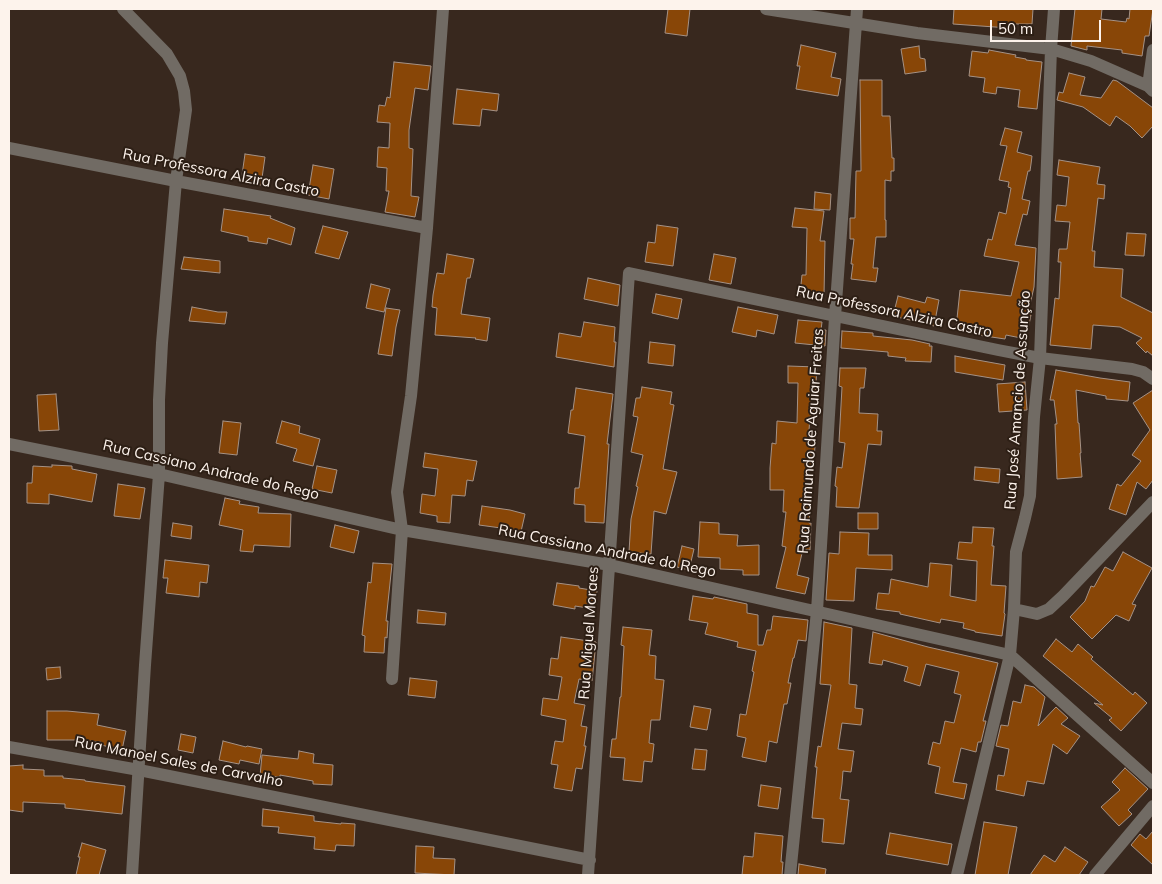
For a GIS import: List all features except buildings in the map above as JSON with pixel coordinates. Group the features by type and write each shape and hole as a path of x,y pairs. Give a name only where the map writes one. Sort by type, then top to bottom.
{"street":[{"path":"123,9 167,54 180,76 186,110 176,182 162,343 159,400 159,474 145,655 132,875"},
{"path":"392,679 402,530 398,492 411,396 428,228 443,9"},
{"path":"766,9 917,33 1051,49 1091,60 1151,88 1153,50"},
{"name":"Rua Raimundo de Aguiar Freitas","path":"790,875 817,610 857,9"},
{"name":"Rua José Amancio de Assunção","path":"957,875 1010,655 1016,552 1030,496 1034,418 1040,358 1054,9"},
{"name":"Rua Professora Alzira Castro","path":"9,148 176,182 428,228"},
{"name":"Rua Professora Alzira Castro","path":"629,273 1040,358 1132,369 1143,372 1153,379"},
{"name":"Rua Miguel Moraes","path":"588,875 629,273"},
{"name":"Rua Cassiano Andrade do Rego","path":"9,444 159,474 402,530 610,564 1010,655 1153,783"},
{"path":"1014,609 1037,614 1049,609 1153,502"},
{"name":"Rua Manoel Sales de Carvalho","path":"9,747 139,770 590,860"},
{"path":"1095,875 1153,806"}]}
